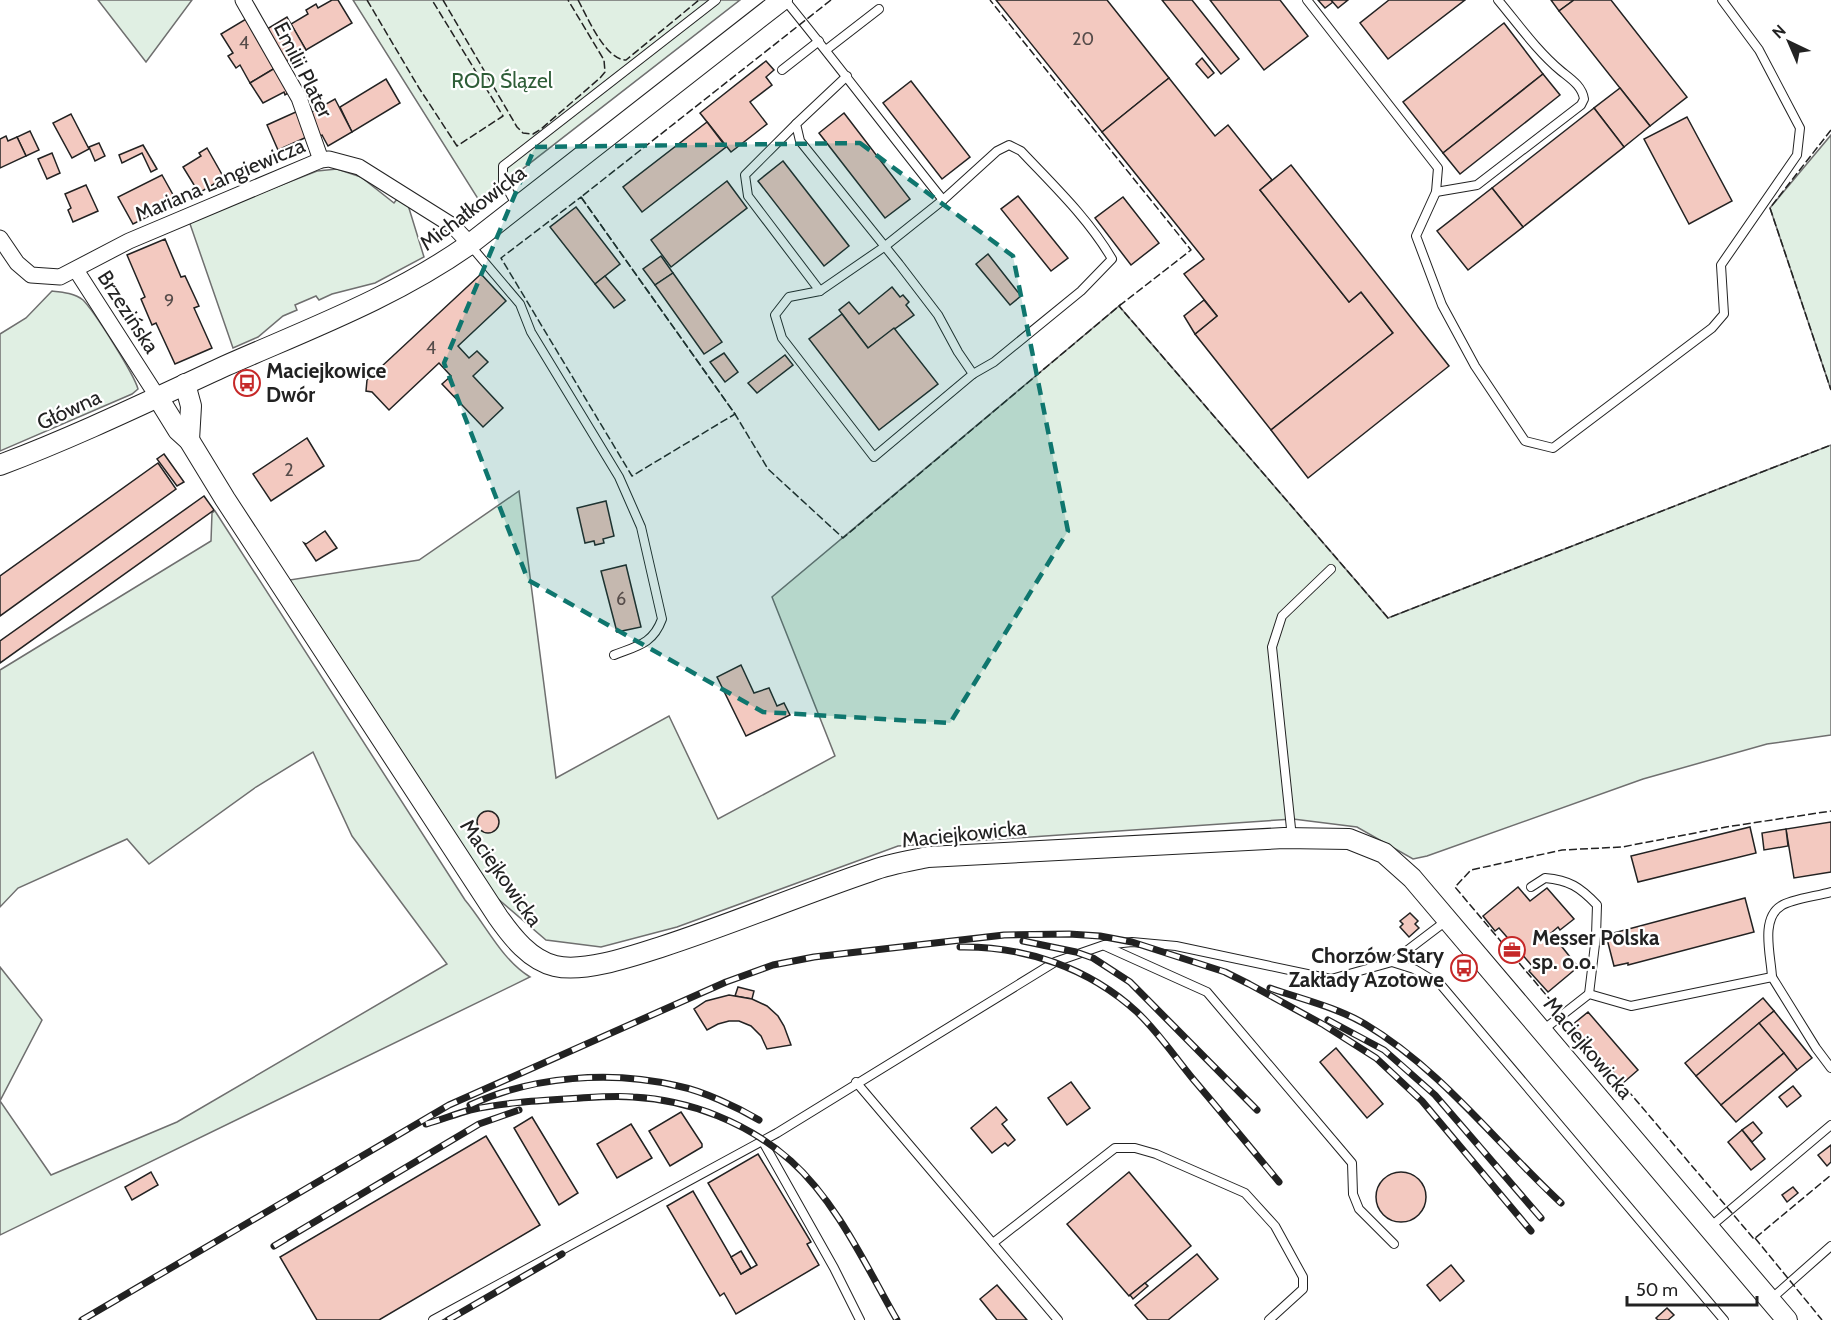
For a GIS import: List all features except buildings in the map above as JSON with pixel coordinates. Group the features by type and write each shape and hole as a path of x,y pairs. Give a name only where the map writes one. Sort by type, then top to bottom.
{"street":[{"name":"Emilii Plater","path":"243,0 299,98 321,160"},
{"name":"Michałkowicka","path":"157,396 390,293 431,270 470,244 784,0"},
{"name":"Mariana Langiewicza","path":"76,270 129,241 321,160 329,159 345,162 367,171 453,226 470,244"},
{"name":"Brzezińska","path":"0,238 17,263 31,275 60,277 76,270 157,396"},
{"path":"185,384 191,406 189,440"},
{"name":"Maciejkowicka","path":"157,396 178,430 189,440 225,499 498,917 520,944 546,963 570,968 619,961 722,927 873,870 928,857 1292,838 1349,839 1384,853 1412,878 1787,1320"},
{"name":"Główna","path":"0,465 52,445 157,396"}],"lane":[{"path":"517,207 503,181 504,166 716,0"},
{"path":"784,0 848,76 885,128 944,200"},
{"path":"1307,0 1438,168 1436,192 1416,236 1442,305 1475,366 1525,441 1553,448 1712,328 1724,314 1721,265 1797,155 1800,128 1759,50 1722,0"},
{"path":"1436,192 1477,185 1581,105 1584,99 1577,84 1547,59 1498,0"},
{"path":"826,50 879,9"},
{"path":"782,70 819,41"},
{"path":"820,291 748,196 745,175 848,76"},
{"path":"796,124 800,141 900,264 938,315 973,374"},
{"path":"1009,145 1020,151 1076,209 1112,259 1081,291 994,362 973,374 874,457 782,338 774,315 789,297 820,291 884,247 944,200 997,151 1009,145"},
{"path":"470,244 520,304 531,332 619,477 641,527 662,619 651,640 614,656"},
{"path":"1292,838 1272,647 1282,616 1331,569"},
{"path":"1531,887 1545,878 1562,879 1582,890 1597,905 1589,994 1542,1031"},
{"path":"1831,892 1782,905 1773,914 1768,929 1772,977 1831,1068"},
{"path":"433,1320 777,1132 1055,962 1104,945 1132,942 1176,946 1331,979 1392,963 1447,920"},
{"path":"1104,945 1207,992 1352,1162 1353,1194 1359,1209 1394,1244"},
{"path":"1392,963 1414,969 1441,985 1724,1320"},
{"path":"1589,994 1631,1006 1772,977"},
{"path":"856,1082 1058,1320"},
{"path":"1709,1228 1831,1125"},
{"path":"762,1140 834,1268 860,1320"},
{"path":"993,1243 1115,1148 1135,1148 1156,1154 1245,1193 1275,1226 1303,1277 1303,1289 1269,1320"},
{"path":"1770,1300 1831,1246"}],"highlighted area":[{"path":"860,143 1013,256 1068,531 950,723 763,712 528,580 444,363 535,147"}],"green space":[{"path":"98,0 192,0 146,62"},
{"name":"ROD Ślązel","path":"353,0 740,0 480,202"},
{"path":"1831,135 1831,390 1770,208"},
{"path":"337,169 361,177 394,203 397,199 408,205 424,257 375,283 332,294 319,300 316,296 295,305 297,310 283,316 258,337 233,348 189,221 317,171"},
{"path":"52,291 72,294 83,300 113,343 138,389 132,394 0,451 0,334 26,318"},
{"path":"1119,306 1388,618 1831,445 1831,735 1767,744 1643,779 1413,859 1357,827 1293,819 898,846 677,927 601,947 546,940 490,892 283,581 419,560 519,491 556,778 669,716 718,819 835,756 772,597"},
{"path":"215,511 465,900 502,951 530,977 0,1235 0,1101 51,1175 177,1122 447,964 352,836 313,752 256,787 149,864 127,839 18,888 0,907 0,670 211,541 212,513"},
{"path":"0,967 42,1020 0,1101"}],"railway":[{"path":"82,1320 449,1105 726,982 773,965 814,957 1004,935 1069,934 1100,936 1132,942 1225,972 1324,1025 1376,1058 1422,1101 1531,1231"},
{"path":"1023,941 1076,952 1093,958 1130,982 1257,1110"},
{"path":"960,947 1008,951 1055,963 1098,983 1118,997 1152,1028 1279,1182"},
{"path":"1270,988 1342,1013 1365,1024 1393,1042 1444,1085 1561,1203"},
{"path":"1328,1020 1384,1050 1435,1095 1541,1218"},
{"path":"470,1105 494,1095 546,1082 599,1077 626,1078 678,1086 698,1092 759,1120"},
{"path":"426,1124 470,1110 493,1106 608,1096 655,1099 718,1116 774,1147 808,1177 850,1236 897,1320"},
{"path":"274,1246 479,1124 519,1110"},
{"path":"448,1320 562,1254"}],"fence":[{"path":"367,0 419,88 457,146 503,116 432,0"},
{"path":"443,0 517,127 523,133 533,134 605,72 604,60 568,0"},
{"path":"578,0 604,45 618,58 626,60 699,0"},
{"path":"831,0 581,197 735,414 768,469 843,538 1119,306 1191,250 990,0"},
{"path":"1831,130 1770,208 1831,390"},
{"path":"581,197 735,414 632,476 501,258 581,197"},
{"path":"1121,304 1119,306 1388,618 1831,445"},
{"path":"1574,1028 1455,887 1471,870 1562,850 1622,847 1726,827 1831,811"},
{"path":"1613,1073 1754,1239 1831,1175"},
{"path":"1755,1238 1822,1320"}],"place":[{"name":"Maciejkowice Dwór","path":"247,383"},
{"name":"Messer Polska sp. o.o.","path":"1512,950"},
{"name":"Chorzów Stary Zakłady Azotowe","path":"1464,968"}]}
